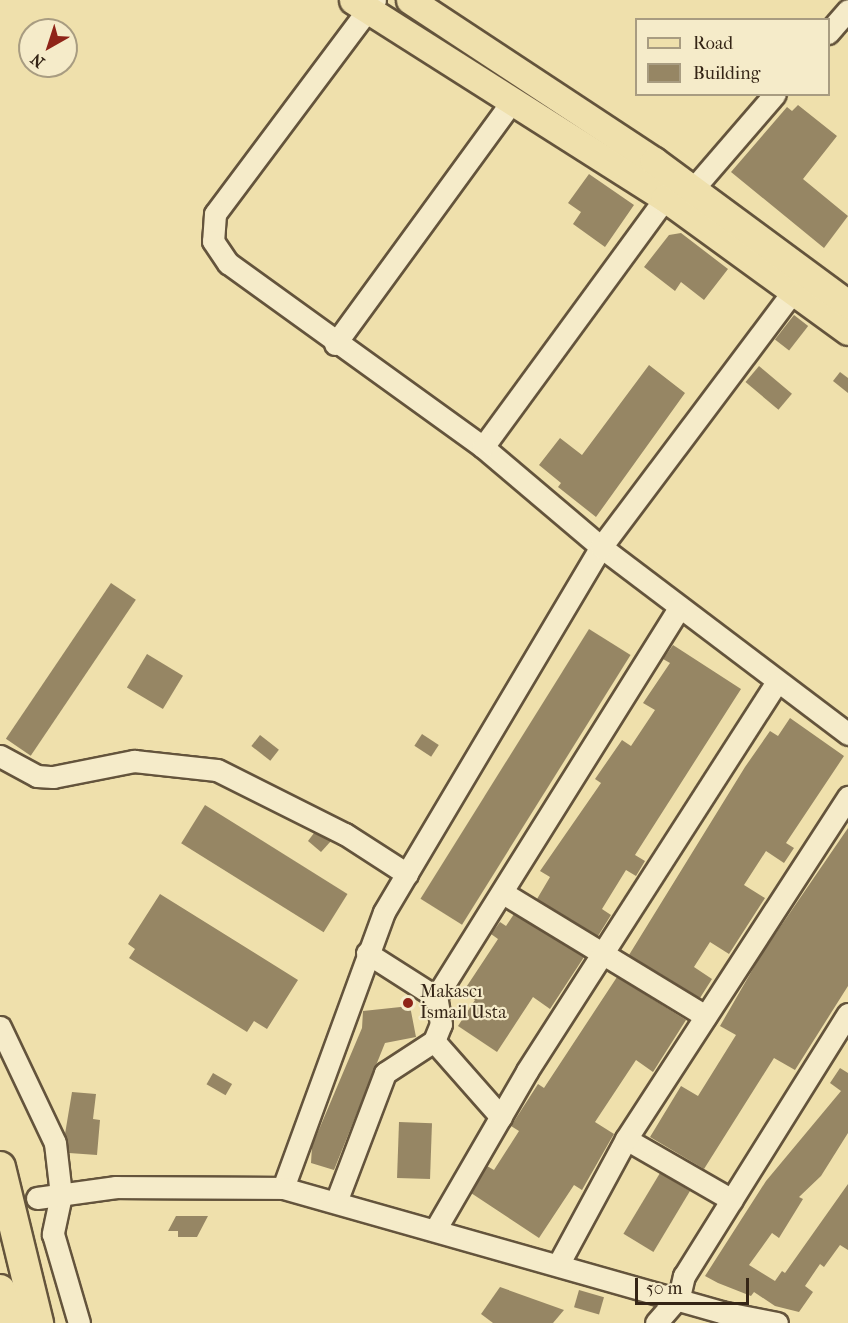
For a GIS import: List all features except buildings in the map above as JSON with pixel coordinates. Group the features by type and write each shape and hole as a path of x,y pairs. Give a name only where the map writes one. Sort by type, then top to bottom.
{"highway":[{"path":"0,1167 38,1323"},
{"path":"0,1290 8,1323"}],"main road":[{"path":"410,0 693,189 848,304"},
{"path":"365,3 665,198 848,331"}],"street":[{"path":"365,3 215,214 213,241 228,263 335,344 483,447 601,547 848,735"},
{"path":"830,31 848,10"},
{"path":"693,189 773,96"},
{"path":"335,344 513,100"},
{"path":"483,447 665,198"},
{"path":"283,1188 366,953 407,874 601,547 793,291"},
{"path":"336,1202 385,1073 434,1041 441,1024 436,997 680,607"},
{"path":"435,1230 501,1117 777,682"},
{"path":"0,756 37,776 53,777 134,761 217,770 345,834 407,874"},
{"path":"559,1263 626,1139 848,797"},
{"path":"503,893 705,1016"},
{"path":"366,953 436,997"},
{"path":"656,1323 679,1297 684,1276 848,1014"},
{"path":"0,1027 55,1143 61,1196 53,1234 80,1323"},
{"path":"434,1041 501,1117"},
{"path":"626,1139 732,1200"},
{"path":"37,1198 116,1187 283,1188 679,1297 720,1317 777,1323"}],"place":[{"name":"Makascı İsmail Usta","path":"408,1003"}]}
